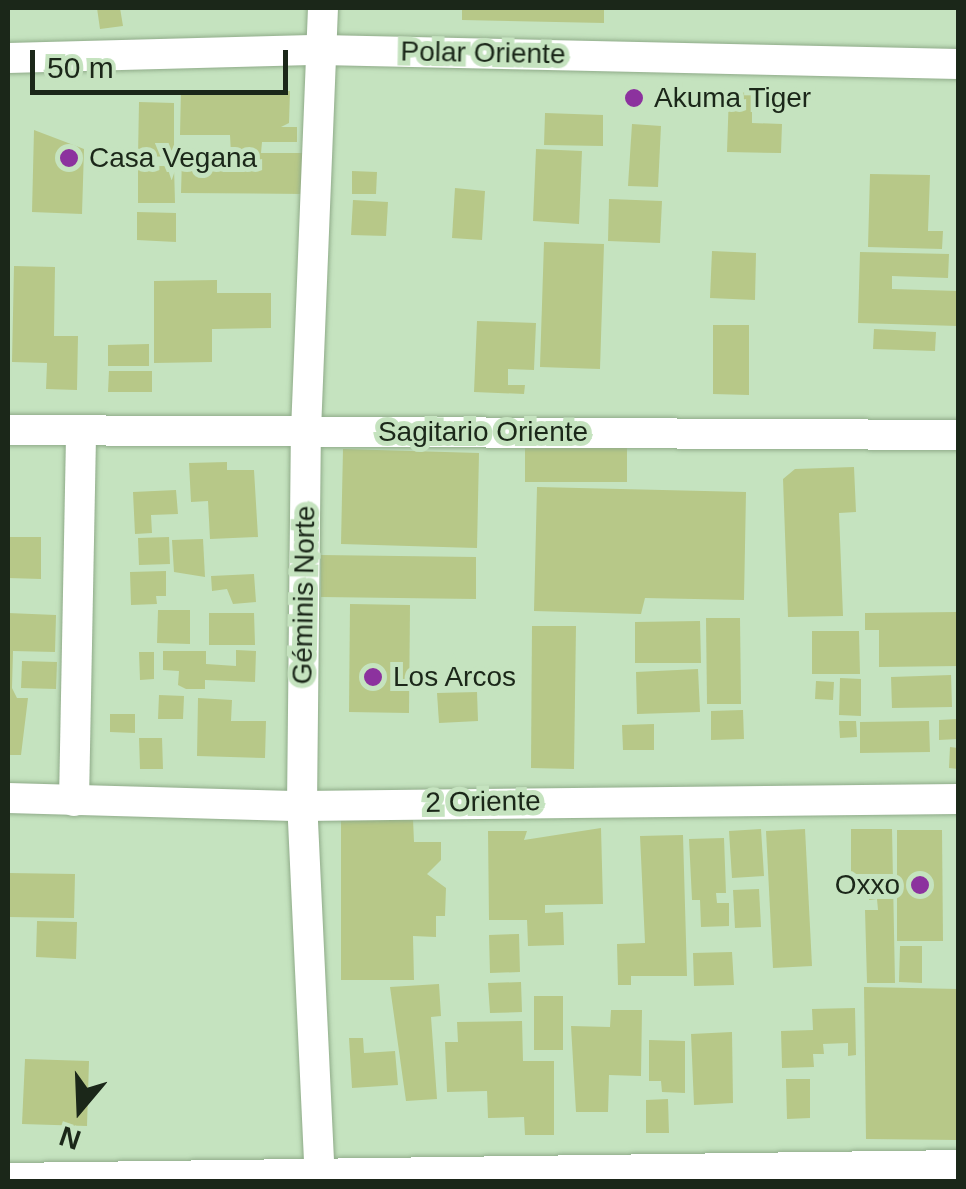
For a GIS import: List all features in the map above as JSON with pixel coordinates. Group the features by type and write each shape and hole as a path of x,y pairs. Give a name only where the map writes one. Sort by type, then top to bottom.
{"street":[{"name":"Géminis Norte","path":"321,1179 302,806 306,431 323,8"},
{"name":"Polar Oriente","path":"8,58 321,50 958,64"},
{"name":"Sagitario Oriente","path":"8,430 958,435"},
{"path":"74,801 81,431"},
{"name":"2 Oriente","path":"8,798 302,806 958,799"},
{"path":"8,1178 321,1179 958,1165"}],"building":[{"path":"97,8 120,8 123,26 100,29"},
{"path":"462,8 604,8 604,23 462,20"},
{"path":"181,90 290,91 289,123 281,127 297,127 297,142 262,142 261,153 305,153 305,194 181,193 182,158 231,154 230,135 180,135"},
{"path":"729,92 752,93 752,123 782,124 781,153 727,152"},
{"path":"139,102 174,103 174,157 138,156"},
{"path":"545,113 603,115 603,146 544,145"},
{"path":"632,124 661,126 658,187 628,186"},
{"path":"34,130 84,149 82,214 32,212"},
{"path":"536,149 582,151 579,224 533,221"},
{"path":"138,166 174,166 175,203 138,203"},
{"path":"352,171 377,172 376,194 352,194"},
{"path":"870,174 930,175 928,231 943,231 942,249 868,247"},
{"path":"455,188 485,191 482,240 452,238"},
{"path":"609,199 662,201 660,243 608,241"},
{"path":"353,200 388,202 386,236 351,235"},
{"path":"137,212 176,213 176,242 137,240"},
{"path":"544,242 604,244 600,369 540,367"},
{"path":"712,251 756,253 755,300 710,298"},
{"path":"860,252 949,254 948,278 892,276 892,289 958,291 958,326 858,323"},
{"path":"14,266 55,267 54,336 78,336 77,390 46,389 47,363 12,362"},
{"path":"217,280 217,293 271,293 271,328 212,329 212,362 154,363 154,281"},
{"path":"477,321 536,323 534,370 508,369 508,385 525,385 524,394 474,392"},
{"path":"713,325 749,325 749,395 713,394"},
{"path":"874,329 936,332 935,351 873,349"},
{"path":"149,344 149,366 108,366 108,345"},
{"path":"109,371 152,371 152,392 108,392"},
{"path":"525,447 627,448 627,482 525,482"},
{"path":"343,449 479,453 477,548 341,544"},
{"path":"227,462 227,470 254,470 258,537 210,539 208,501 191,502 189,463"},
{"path":"854,467 856,512 839,513 843,616 788,617 783,479 795,469"},
{"path":"537,487 746,492 744,600 645,598 641,614 534,611"},
{"path":"176,490 178,514 151,515 152,533 135,534 133,492"},
{"path":"8,537 41,537 41,579 8,578"},
{"path":"169,537 170,564 139,565 138,538"},
{"path":"203,539 205,577 174,572 172,540"},
{"path":"321,555 476,557 476,599 321,597"},
{"path":"166,571 166,596 156,596 157,604 131,605 130,572"},
{"path":"254,574 256,602 233,604 227,589 212,591 211,576"},
{"path":"350,604 410,605 409,713 349,712"},
{"path":"158,610 190,610 190,644 157,643"},
{"path":"958,612 958,666 879,667 879,630 865,630 865,613"},
{"path":"8,613 56,615 55,652 13,651 12,688 17,698 28,698 21,755 8,755"},
{"path":"209,613 254,613 255,645 209,645"},
{"path":"706,618 740,618 741,704 707,704"},
{"path":"700,621 701,663 635,663 635,622"},
{"path":"532,626 576,626 574,769 531,768"},
{"path":"812,631 859,631 860,674 812,674"},
{"path":"236,650 256,651 255,682 205,680 205,689 186,689 178,685 179,671 163,670 163,651 206,651 206,664 236,666"},
{"path":"139,652 154,652 154,679 140,680"},
{"path":"22,661 57,662 56,689 21,688"},
{"path":"698,669 700,712 637,714 636,672"},
{"path":"951,675 952,707 892,708 891,677"},
{"path":"840,678 861,679 861,716 839,715"},
{"path":"816,681 834,682 833,700 815,699"},
{"path":"477,692 478,721 439,723 437,693"},
{"path":"159,695 184,696 183,719 158,719"},
{"path":"198,698 232,700 231,721 266,721 265,758 197,756"},
{"path":"743,710 744,739 711,740 711,711"},
{"path":"110,714 135,714 135,733 110,732"},
{"path":"958,719 958,739 939,740 939,720"},
{"path":"839,721 856,721 857,737 840,738"},
{"path":"929,721 930,752 860,753 860,722"},
{"path":"654,724 654,750 623,750 622,725"},
{"path":"139,738 162,738 163,769 140,769"},
{"path":"950,747 958,748 958,769 949,768"},
{"path":"341,819 413,819 414,842 441,842 441,860 427,874 446,888 445,916 436,916 436,937 413,936 414,980 341,980"},
{"path":"601,828 603,904 545,905 545,913 563,912 564,945 528,946 527,920 489,920 488,831 527,831 524,840"},
{"path":"761,829 764,876 732,878 729,831"},
{"path":"805,829 812,966 773,968 766,831"},
{"path":"851,829 892,829 895,983 867,983 865,910 878,910 877,899 869,900 868,878 851,878"},
{"name":"Oxxo","path":"897,830 942,830 943,941 897,941"},
{"path":"683,835 687,976 631,976 631,985 618,985 617,944 645,943 640,836"},
{"path":"724,838 726,893 716,893 717,903 729,903 729,926 701,927 700,900 692,900 689,839"},
{"path":"8,873 75,874 74,918 8,917"},
{"path":"759,889 761,927 735,928 733,890"},
{"path":"37,921 77,922 76,959 36,957"},
{"path":"519,934 520,972 490,973 489,935"},
{"path":"900,946 922,946 922,983 899,982"},
{"path":"732,952 734,985 694,986 693,953"},
{"path":"521,982 522,1012 490,1013 488,983"},
{"path":"439,984 441,1016 431,1017 437,1099 406,1101 390,987"},
{"path":"864,987 958,989 958,1140 866,1139"},
{"path":"534,996 563,996 563,1050 534,1050"},
{"path":"855,1008 856,1055 848,1056 848,1043 823,1044 824,1054 813,1054 814,1067 782,1068 781,1031 813,1030 812,1009"},
{"path":"611,1010 642,1010 641,1076 609,1075 608,1112 576,1112 571,1026 610,1027"},
{"path":"522,1021 523,1061 554,1061 554,1135 525,1135 524,1117 488,1118 487,1091 447,1092 445,1042 458,1042 457,1022"},
{"path":"732,1032 733,1103 694,1105 691,1034"},
{"path":"349,1038 363,1038 364,1053 395,1051 398,1085 352,1088"},
{"path":"649,1040 685,1041 685,1093 662,1092 661,1081 649,1081"},
{"path":"25,1059 89,1061 87,1126 22,1124"},
{"path":"786,1079 810,1079 810,1118 787,1119"},
{"path":"668,1099 669,1133 646,1133 646,1100"}],"place":[{"name":"Akuma Tiger","path":"634,98"},
{"name":"Casa Vegana","path":"69,158"},
{"name":"Los Arcos","path":"373,677"},
{"name":"Oxxo","path":"920,885"}]}
